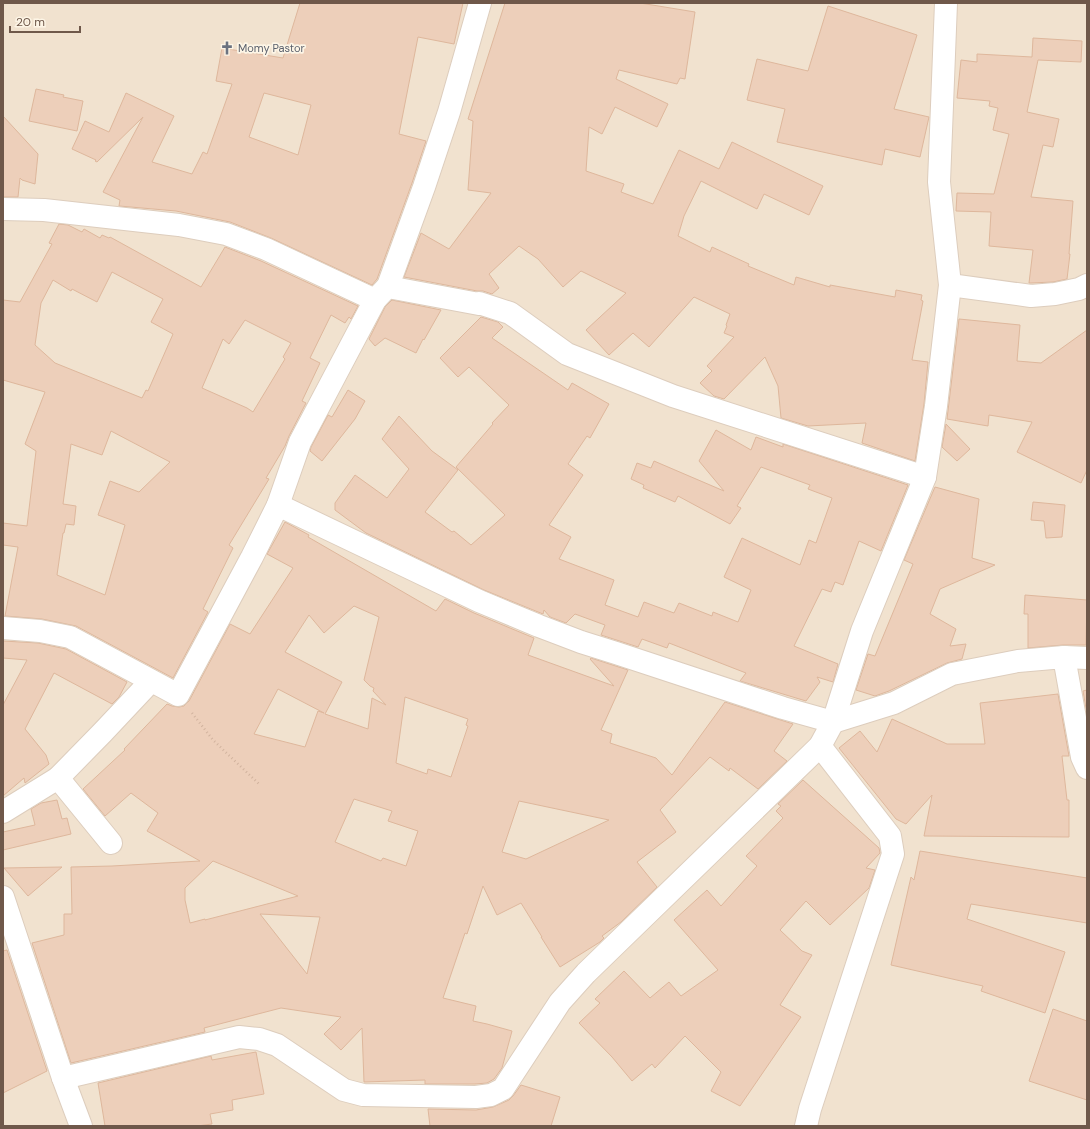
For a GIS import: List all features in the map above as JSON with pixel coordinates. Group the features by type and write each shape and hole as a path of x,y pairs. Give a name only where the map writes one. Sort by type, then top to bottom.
{"street":[{"path":"3,628 40,631 70,637 178,695 252,557 278,505 300,442 381,293 424,186 449,112 480,3"},
{"path":"63,1078 239,1037 258,1039 277,1045 344,1090 363,1095 476,1097 491,1095 502,1090 560,1002 586,973 820,746 833,722 862,631 925,477 936,406 950,285 939,182 946,3"},
{"path":"3,209 44,210 171,224 226,234 381,293"},
{"path":"950,285 1031,296 1055,294 1079,289 1087,285"},
{"path":"381,293 388,287 479,303 510,313 567,354 673,396 925,477"},
{"path":"278,505 479,601 539,626 581,642 616,652 783,708 833,722 894,703 952,674 1018,661 1064,656 1087,658"},
{"path":"1064,656 1082,757 1087,768"},
{"path":"3,812 58,778 151,681"},
{"path":"806,1126 810,1109 893,854 890,836 820,746"},
{"path":"58,778 112,843"},
{"path":"3,897 63,1078 81,1126"}],"path":[{"path":"178,695 213,740 259,784"}],"shaded area":[{"path":"3,3 1087,3 1087,1126 3,1126"}],"building":[{"path":"300,3 463,3 454,44 418,37 399,134 426,141 377,279 372,285 271,238 230,222 176,211 119,206 120,200 103,192 143,117 97,162 95,161 96,160 72,149 85,121 109,132 126,93 174,116 152,162 192,174 203,152 207,154 232,84 216,81 222,48 283,58","holes":["264,93 311,105 298,155 249,137"]},
{"path":"505,3 640,3 695,12 685,79 680,78 677,84 619,70 616,79 668,104 657,127 615,107 602,134 589,127 586,171 624,184 621,192 653,204 679,150 719,169 732,142 823,186 809,215 764,194 757,209 701,181 684,216 678,236 710,252 712,247 749,264 748,266 794,285 796,277 830,287 830,285 895,297 896,290 922,295 921,300 923,301 912,360 928,362 924,404 915,461 862,443 866,423 808,426 781,418 778,386 765,357 724,399 714,396 700,383 712,371 707,366 734,337 724,333 730,314 694,297 649,347 633,333 609,355 586,330 626,293 581,271 563,287 538,259 519,246 489,274 499,288 492,294 483,291 404,277 421,233 449,249 491,193 468,190 473,121 468,119"},
{"path":"828,6 917,35 894,109 929,117 920,157 885,149 882,165 777,142 785,109 747,100 757,59 808,71"},
{"path":"1033,38 1082,41 1081,62 1038,60 1027,112 1059,119 1053,147 1043,145 1031,197 1073,201 1067,279 1053,282 1029,283 1033,250 989,246 991,212 956,211 957,193 994,194 1009,134 993,130 998,108 989,106 990,101 957,98 961,60 977,62 977,54 1032,57"},
{"path":"36,89 83,101 77,131 29,121"},
{"path":"3,116 38,154 35,184 20,178 18,197 3,197"},
{"path":"59,224 68,225 82,232 84,229 100,238 102,235 109,238 110,237 201,287 225,247 261,261 358,306 351,319 349,317 345,323 331,315 310,358 320,363 302,401 306,403 285,446 266,478 269,479 229,545 233,548 203,609 208,612 173,678 76,626 42,619 5,616 18,547 3,545 3,523 27,526 36,451 25,444 45,392 3,380 3,300 20,302 52,244 49,243","holes":["112,272 163,299 151,322 173,334 148,391 146,390 142,398 55,363 35,345 41,303 53,280 71,291 72,289 97,302","245,320 291,343 283,357 285,359 253,412 202,388 223,339 229,344","111,431 170,462 139,492 110,481 98,515 125,525 105,595 57,575 63,533 66,524 74,525 76,506 63,504 71,444 102,455"]},
{"path":"392,300 441,310 416,353 385,338 375,346 369,339 385,307"},
{"path":"481,317 498,322 503,327 492,338 568,390 572,383 609,404 590,438 587,436 568,464 583,475 549,525 571,537 559,559 614,580 605,605 638,617 644,602 674,613 679,603 712,616 713,612 738,622 751,590 724,577 742,538 800,565 809,540 816,543 832,498 808,489 810,485 761,467 737,506 741,508 730,524 678,496 675,502 643,488 644,485 631,479 637,463 651,468 654,461 724,491 699,461 716,430 751,450 756,437 783,447 783,444 908,485 881,551 859,541 843,585 835,582 831,592 822,589 794,646 838,664 833,682 817,677 820,682 806,701 740,681 746,673 669,643 667,648 642,639 638,647 601,635 605,625 575,614 566,623 550,617 544,610 543,614 484,590 366,533 335,510 335,503 355,475 387,498 409,469 382,439 399,416 432,451 458,470 425,512 452,532 454,531 471,545 505,515 456,467 493,424 492,423 509,405 469,367 458,377 440,358"},
{"path":"959,319 1020,325 1017,361 1041,363 1087,330 1087,470 1081,483 1017,452 1032,422 989,415 988,426 947,419"},
{"path":"348,390 365,401 355,419 322,461 310,451 311,447 328,415 332,417"},
{"path":"946,424 970,449 957,461 942,447"},
{"path":"935,487 979,499 972,558 995,565 940,589 930,614 956,629 950,646 966,644 962,659 947,663 889,691 875,696 856,690 868,654 875,656 913,564 904,560"},
{"path":"1033,502 1065,505 1062,537 1046,538 1044,521 1031,520"},
{"path":"285,522 309,535 308,537 436,611 445,599 534,638 528,655 614,686 590,659 591,658 628,670 601,730 612,734 610,743 656,758 672,775 725,702 793,724 774,751 787,761 758,789 730,768 729,771 710,757 660,810 676,832 637,862 657,887 621,922 602,936 604,938 600,942 560,967 521,903 497,915 483,886 443,998 476,1006 473,1021 512,1031 502,1068 494,1079 487,1083 425,1084 425,1080 364,1082 362,1028 341,1050 324,1034 341,1017 281,1008 204,1028 205,1032 71,1063 32,943 64,935 64,914 72,914 71,867 200,861 147,831 158,813 131,793 105,816 83,789 125,750 124,749 167,704 179,707 184,706 189,701 230,624 250,634 293,568 267,554","holes":["354,606 379,617 364,680 374,688 373,691 386,705 372,698 368,729 325,714 342,682 285,652 309,615 324,633","278,689 324,713 318,711 305,747 254,734","405,697 468,719 466,725 468,726 451,777 428,769 427,774 396,763","354,799 392,811 388,821 418,831 406,866 383,858 381,861 335,842","519,801 609,820 526,859 502,852","213,861 298,896 190,923 185,900 185,888","260,914 320,917 307,974"]},
{"path":"1025,595 1087,600 1086,645 1028,648 1028,614 1024,614"},
{"path":"3,641 38,643 66,649 127,682 119,697 112,704 54,673 25,729 46,755 49,764 25,783 24,778 3,796 3,705 27,660 3,658"},
{"path":"1087,690 1087,714 1083,691"},
{"path":"1058,694 1069,756 1062,756 1067,800 1069,800 1069,837 924,836 932,795 906,824 896,819 839,748 860,731 877,752 892,719 947,744 985,744 980,703"},
{"path":"803,780 879,848 880,853 866,868 875,870 869,888 830,925 806,901 780,930 802,951 812,955 780,1005 801,1017 740,1106 711,1091 721,1072 685,1036 655,1068 652,1064 632,1081 612,1057 579,1023 600,1003 595,999 624,971 650,998 669,982 681,996 718,970 674,920 707,890 721,906 757,866 746,856 783,818 776,811 781,806 778,804"},
{"path":"57,800 62,819 67,818 71,834 3,850 3,832 35,825 31,809 41,803"},
{"path":"920,851 1087,878 1087,923 971,904 967,919 1065,952 1045,1013 981,991 983,986 891,965 911,877 914,880"},
{"path":"62,867 28,896 4,868"},
{"path":"7,950 47,1071 3,1093 3,951"},
{"path":"1053,1009 1087,1021 1087,1100 1029,1081"},
{"path":"256,1052 264,1094 232,1100 233,1110 210,1114 212,1124 197,1126 105,1126 98,1083 211,1056 212,1060"},
{"path":"521,1085 560,1097 551,1126 430,1126 428,1109 476,1110 493,1107 509,1100"}],"place":[{"name":"Momy Pastor","path":"227,48"}]}
